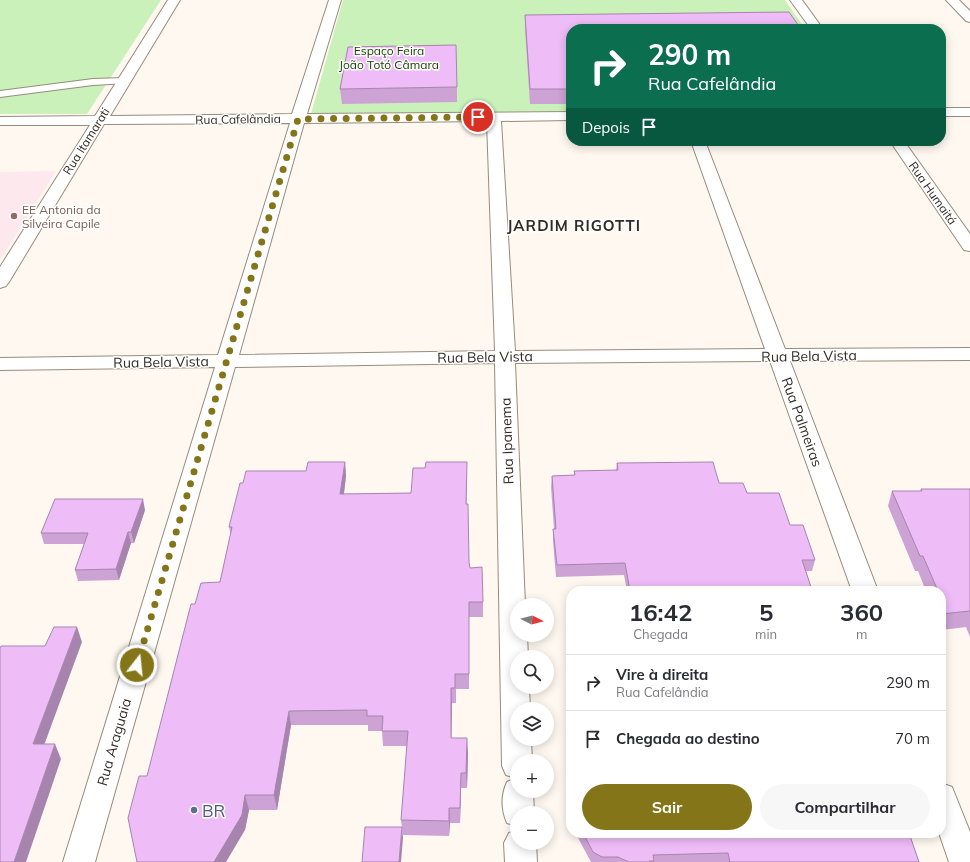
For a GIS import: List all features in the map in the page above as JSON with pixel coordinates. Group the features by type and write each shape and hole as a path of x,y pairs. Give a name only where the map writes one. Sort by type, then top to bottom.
{"street":[{"name":"Rua Itamarati","path":"0,282 174,0"},
{"name":"Rua Araguaia","path":"79,862 334,0"},
{"path":"796,0 813,24"},
{"path":"952,0 970,18"},
{"path":"946,112 970,112"},
{"name":"Rua Cafelândia","path":"0,121 566,116"},
{"name":"Rua Ipanema","path":"494,117 505,357 517,754"},
{"name":"Rua Palmeiras","path":"700,146 863,586"},
{"name":"Rua Humaitá","path":"900,146 970,246"},
{"name":"Rua Bela Vista","path":"0,364 505,357 970,354"},
{"path":"946,810 965,862"},
{"path":"520,850 521,862"}],"lane":[{"path":"0,94 93,82 124,81"}],"shaded area":[{"name":"EE Antonia da Silveira Capile","path":"56,171 0,260 0,172"}],"green space":[{"path":"0,0 161,0 87,114 0,114"},
{"name":"Espaço Feira João Totó Câmara","path":"343,0 785,0 802,24 566,24 566,111 311,114"}],"building":[{"path":"789,12 797,24 566,24 566,89 530,89 525,15"},
{"path":"456,45 457,87 340,89 348,47"},
{"path":"308,462 345,462 340,494 411,493 413,468 425,468 426,462 467,462 466,504 468,504 469,562 470,568 482,567 483,602 469,602 469,674 455,674 455,688 451,688 451,738 467,738 466,773 461,773 460,808 449,808 449,821 401,820 408,731 382,731 383,716 367,716 367,710 289,711 274,795 245,795 242,815 214,862 137,862 128,818 139,776 147,776 191,604 195,604 201,583 220,582 232,527 229,527 240,483 243,483 246,471 306,471"},
{"path":"713,462 719,483 743,483 747,493 779,493 790,525 803,525 815,560 802,560 811,586 629,586 625,563 557,565 553,529 556,529 552,476 575,475 574,471 618,470 617,463"},
{"path":"921,489 970,489 970,611 946,613 946,586 936,586 923,556 920,556 892,491 922,491"},
{"path":"55,499 143,499 131,532 128,532 116,569 75,570 88,533 41,533"},
{"path":"54,627 77,627 33,744 55,744 14,862 0,862 0,648 1,646 45,646"},
{"path":"365,827 402,827 399,862 362,862"},
{"path":"586,838 911,838 919,862 730,862 728,853 653,855 654,861 629,862 618,857 602,857 593,852"}],"place":[{"name":"EE Antonia da Silveira Capile","path":"14,216"},
{"name":"BR","path":"194,810"}],"district":[{"name":"JARDIM RIGOTTI","path":"574,225"}],"route":[{"path":"137,665 298,119 478,117"}]}
